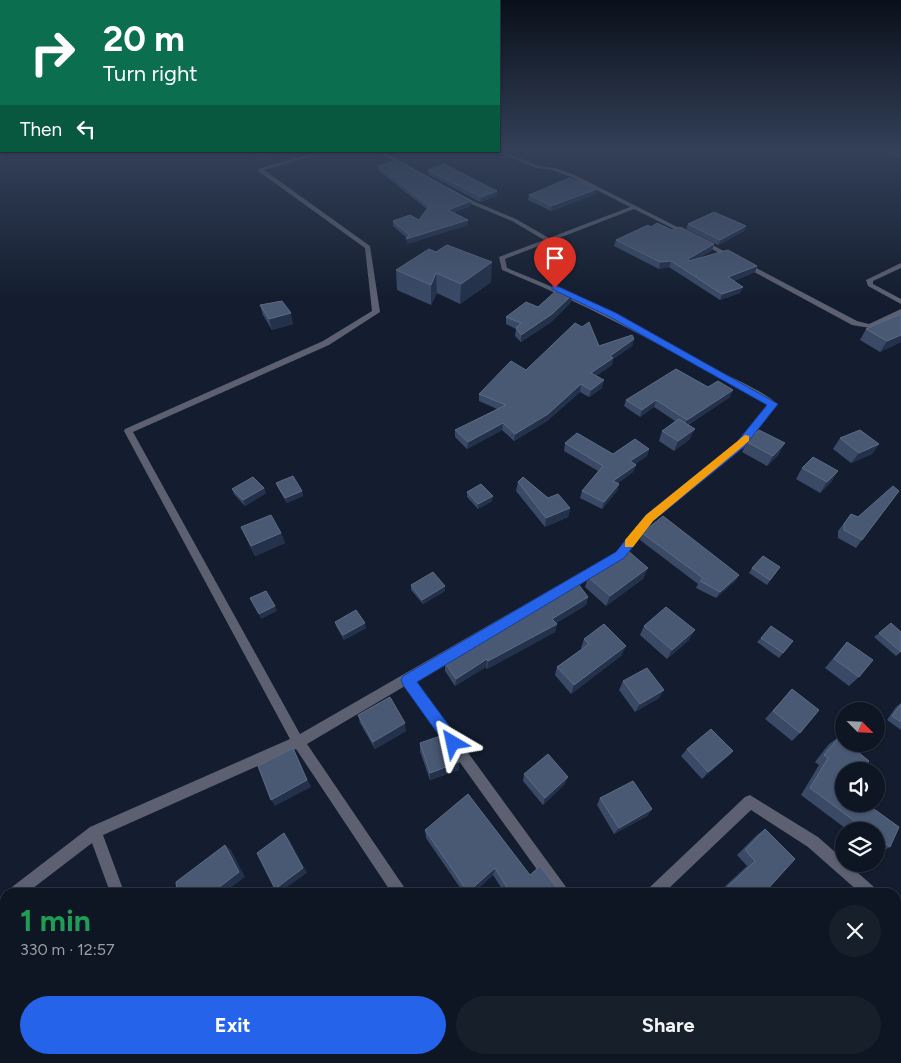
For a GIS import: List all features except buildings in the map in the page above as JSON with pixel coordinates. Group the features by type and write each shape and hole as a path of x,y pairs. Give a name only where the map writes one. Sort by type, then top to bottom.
{"street":[{"path":"302,200 368,247 376,312 326,343 128,430 298,742 397,888"},
{"path":"467,200 514,220 547,239"},
{"path":"622,200 764,272 855,323 870,326 901,311"},
{"path":"22,888 95,832 298,742 408,680 620,555 650,518 740,444 773,404 613,315 555,288 504,269 501,258 635,206"},
{"path":"901,265 869,280 870,285 901,302"},
{"path":"408,680 558,888"},
{"path":"659,888 750,802 812,842 864,888"},
{"path":"95,832 116,888"}],"slow traffic":[{"path":"629,543 650,518 745,438"}],"route":[{"path":"453,743 408,680 620,555 650,518 740,444 773,404 613,315 555,288"}]}
